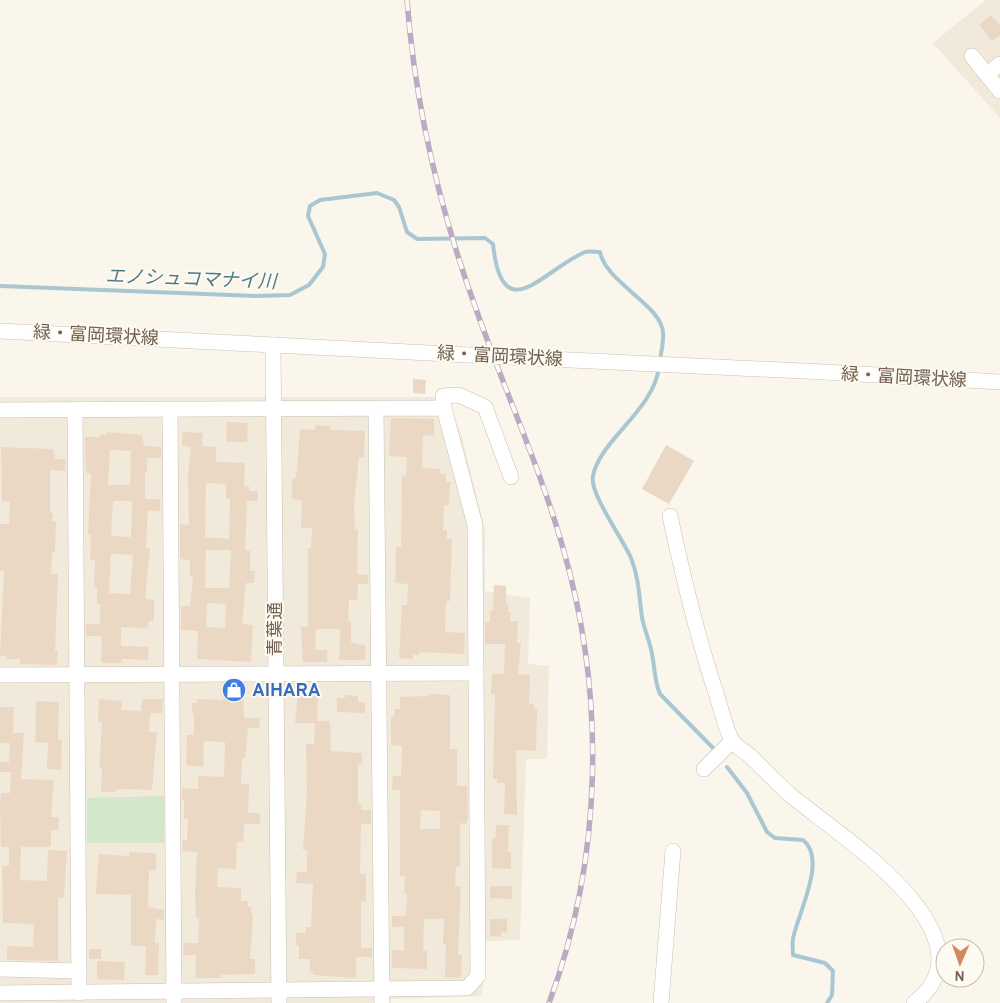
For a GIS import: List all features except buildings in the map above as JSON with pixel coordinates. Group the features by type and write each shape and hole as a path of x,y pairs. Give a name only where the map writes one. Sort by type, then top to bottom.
{"street":[{"path":"972,56 1000,90"},
{"path":"987,75 1000,64"},
{"name":"緑・富岡環状線","path":"0,330 1000,382"},
{"name":"青葉通","path":"273,345 279,997"},
{"path":"0,993 79,993 174,998 382,996 467,988 478,976 475,525 444,408 444,396 459,395 485,407 511,477"},
{"path":"0,410 444,408"},
{"path":"376,409 382,996"},
{"path":"74,410 79,993"},
{"path":"170,410 174,998"},
{"path":"670,516 688,598 708,672 732,741 793,798 895,878 926,917 940,952 939,968 931,985 914,1003"},
{"path":"0,675 476,673"},
{"path":"704,769 732,741"},
{"path":"661,1003 673,850"},
{"path":"0,969 79,971"}],"shaded area":[{"path":"986,0 1000,0 1000,118 933,43"},
{"path":"0,397 445,397 461,433 485,529 485,591 530,598 528,664 549,666 547,759 526,759 520,940 485,941 482,996 391,999 391,1003 0,1003"}],"green space":[{"path":"164,796 164,843 87,843 87,798"}],"waterway":[{"name":"エノシュコマナイ川","path":"0,286 256,296 290,295 309,285 323,267 325,254 308,216 310,206 320,200 377,193 394,200 399,207 407,232 417,239 485,238 493,244 498,270 505,284 515,290 527,287 540,280 569,260 585,252 600,252 604,263 612,274 654,313 660,323 663,333 660,360"},
{"name":"エノシュコマナイ川","path":"659,367 655,383 638,411 615,437 597,463 593,484 601,504 634,565 643,622 651,649 660,694 715,750"},
{"name":"エノシュコマナイ川","path":"727,767 747,793 767,832 775,838 803,840 810,849 813,860 812,873 793,939 793,955 825,963 833,971 832,995 827,1003"}],"railway":[{"path":"407,0 416,79 440,195 476,309 554,518 577,604 587,661 592,719 592,777 588,834 580,892 567,948 549,1003"}],"place":[{"name":"AIHARA","path":"234,690"}]}
